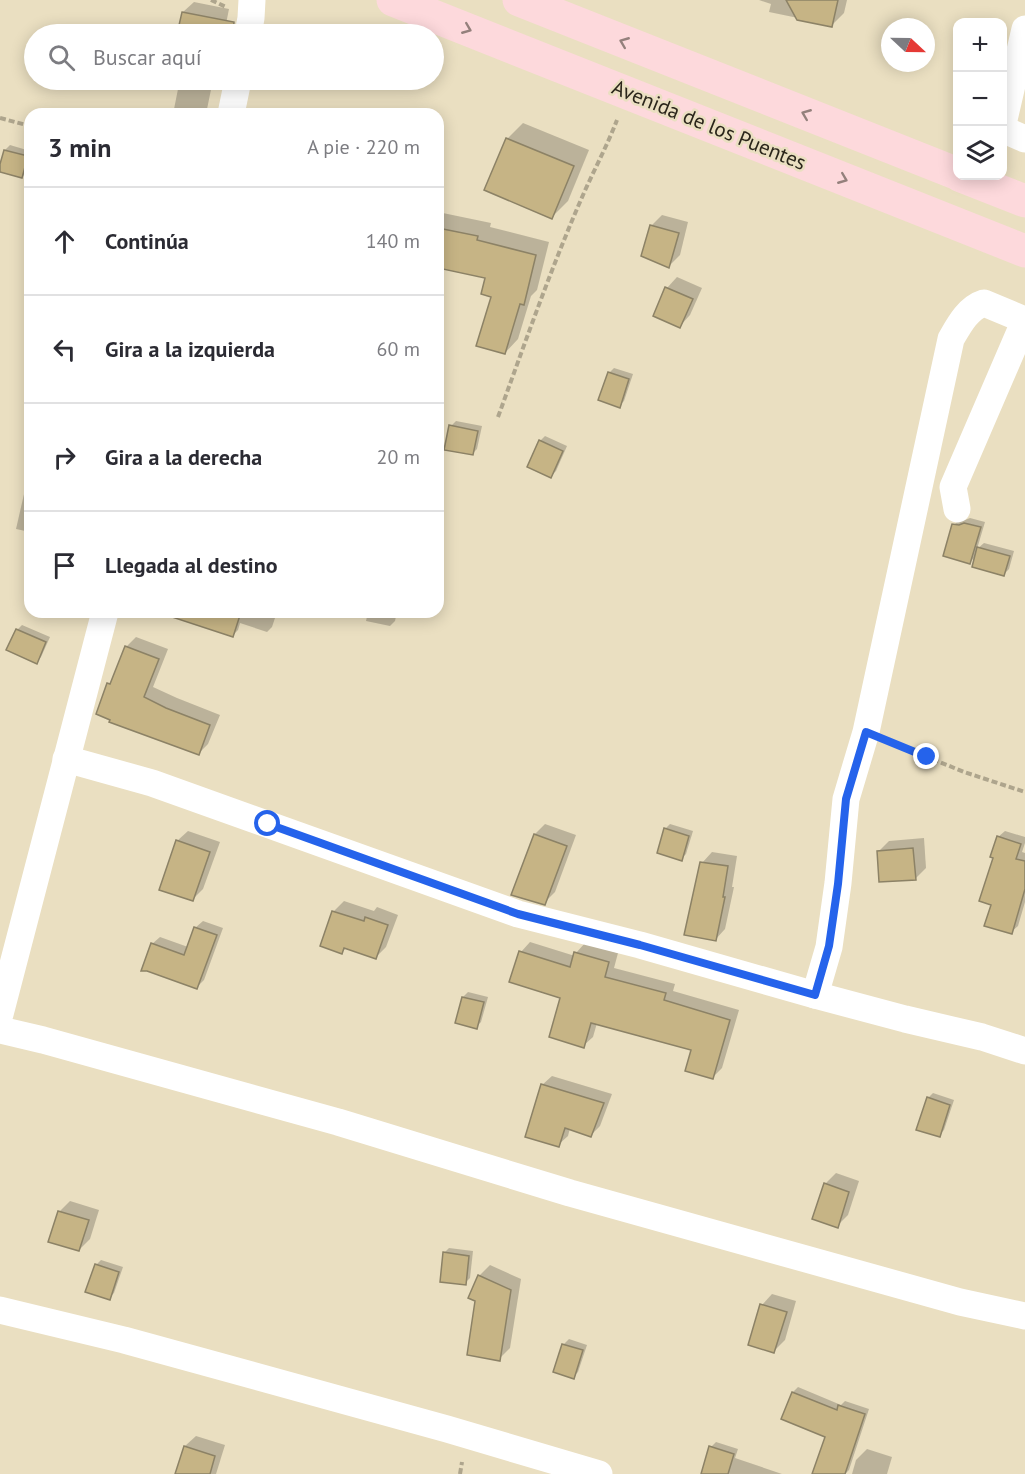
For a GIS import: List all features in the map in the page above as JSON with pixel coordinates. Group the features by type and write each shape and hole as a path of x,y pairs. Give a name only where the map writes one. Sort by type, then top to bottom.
{"main road":[{"name":"Avenida de los Puentes","path":"393,0 1025,251"},
{"path":"519,0 953,170"},
{"path":"978,180 1025,201"}],"street":[{"path":"250,24 252,0"},
{"path":"1002,126 1025,29"},
{"path":"232,108 236,90"},
{"path":"1007,130 1025,139"},
{"path":"815,995 829,946 838,884 846,799 866,732 951,339 967,315 978,304 984,303 1025,320 952,487 957,509"},
{"path":"0,1014 103,618"},
{"path":"66,759 152,783 518,914 640,945 905,1020 982,1037 1025,1051"},
{"path":"0,1030 338,1122 581,1197 960,1302 1025,1316"},
{"path":"0,1310 124,1340 447,1429 599,1474"}],"path":[{"path":"498,417 566,237 608,146 628,93"},
{"path":"0,118 24,124"},
{"path":"866,732 964,771 1025,792"}],"building":[{"path":"786,0 838,0 832,27 797,20"},
{"path":"182,12 234,22 234,24 179,24"},
{"path":"506,138 574,166 552,219 484,190"},
{"path":"4,150 24,155 22,178 0,172"},
{"path":"650,225 679,233 669,268 641,256"},
{"path":"444,229 478,236 477,240 536,255 524,305 520,304 505,354 476,346 491,297 481,294 485,278 444,269"},
{"path":"665,287 693,299 680,328 653,316"},
{"path":"608,372 629,379 620,408 598,400"},
{"path":"449,425 478,431 473,455 444,450"},
{"path":"539,440 563,451 551,478 527,467"},
{"path":"964,523 981,527 970,564 943,556 952,524"},
{"path":"977,547 1010,556 1004,576 972,567"},
{"path":"175,618 239,618 233,637"},
{"path":"16,629 46,642 37,664 6,650"},
{"path":"125,646 159,659 144,697 210,725 199,755 109,722 110,720 96,714 107,683 110,684"},
{"path":"664,828 689,836 682,861 657,853"},
{"path":"534,834 567,846 545,905 511,895"},
{"path":"997,836 1021,844 1016,859 1025,861 1025,889 1012,934 984,926 991,905 979,901 993,858 990,857"},
{"path":"176,840 210,852 193,901 159,890"},
{"path":"913,848 916,880 879,882 877,851"},
{"path":"700,862 728,866 723,897 725,897 716,941 684,935"},
{"path":"332,911 364,921 365,917 388,925 376,959 344,948 342,954 320,946"},
{"path":"194,927 217,935 197,989 147,971 141,971 151,943 184,955"},
{"path":"519,951 570,967 574,952 609,962 605,977 666,993 664,1000 730,1020 713,1079 685,1071 691,1050 591,1023 584,1048 549,1037 560,998 509,982"},
{"path":"462,997 484,1002 477,1029 455,1023"},
{"path":"541,1084 604,1103 591,1137 565,1128 559,1147 525,1137"},
{"path":"927,1097 950,1105 940,1137 916,1130"},
{"path":"824,1183 849,1192 838,1228 812,1219"},
{"path":"58,1211 89,1220 79,1251 48,1242"},
{"path":"443,1252 469,1256 466,1285 440,1282"},
{"path":"95,1264 119,1272 110,1300 85,1292"},
{"path":"478,1275 511,1290 500,1361 467,1355 475,1301 468,1298"},
{"path":"760,1304 787,1312 774,1353 748,1345"},
{"path":"562,1344 583,1350 574,1379 553,1372"},
{"path":"792,1392 837,1410 838,1405 865,1414 845,1474 812,1474 825,1437 781,1419"},
{"path":"184,1446 215,1456 210,1474 175,1474"},
{"path":"709,1446 734,1454 728,1474 701,1474"}],"route":[{"path":"268,824 518,914 640,945 815,995 829,946 838,884 846,799 866,732 927,757"}]}
